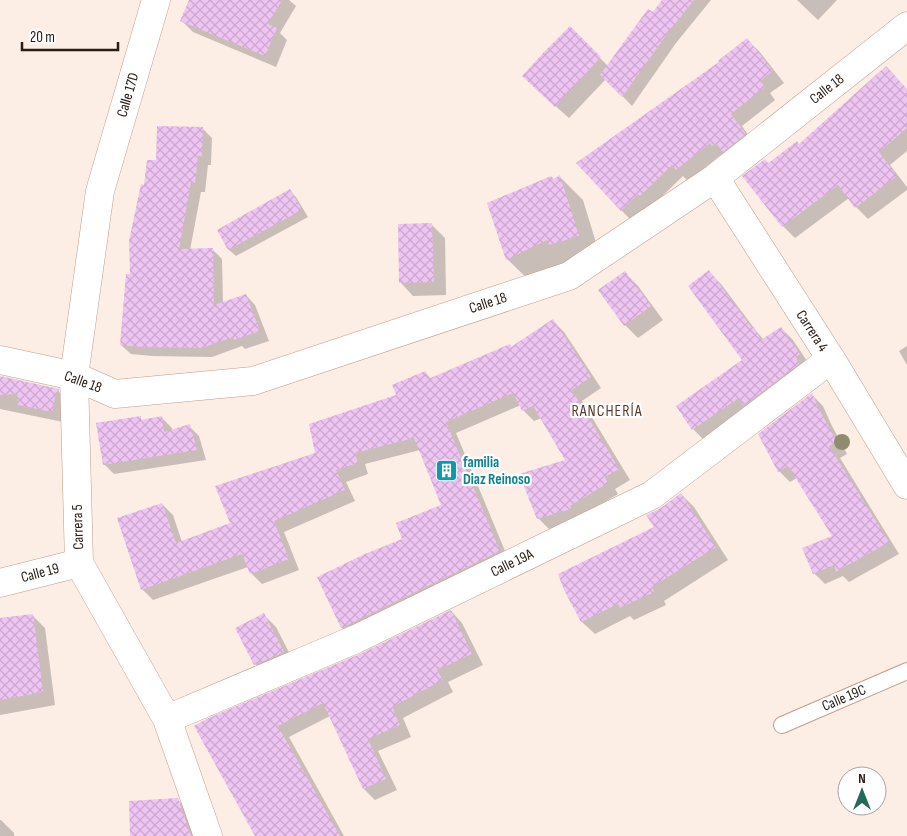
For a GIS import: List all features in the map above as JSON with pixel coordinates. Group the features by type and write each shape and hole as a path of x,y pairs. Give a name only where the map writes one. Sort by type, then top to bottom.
{"street":[{"name":"Calle 17D","path":"100,191 156,0"},
{"name":"Calle 18","path":"0,360 74,376 115,394 253,381 569,276 715,178 907,26"},
{"name":"Carrera 4","path":"715,178 831,359 907,486"},
{"name":"Carrera 5","path":"100,191 74,376 79,562 167,719 208,836"},
{"name":"Calle 19A","path":"167,719 356,639 652,495 831,359"},
{"name":"Calle 19","path":"0,583 79,562"}],"lane":[{"name":"Calle 19C","path":"782,725 907,671"}],"building":[{"path":"189,0 282,0 268,24 277,28 265,56 180,21"},
{"path":"662,0 694,0 622,97 600,75 648,9 653,12"},
{"path":"570,26 601,57 555,107 522,76"},
{"path":"747,38 773,71 760,81 765,87 731,114 746,134 723,152 716,143 712,146 710,143 676,170 672,165 640,196 638,194 621,211 576,163 719,62"},
{"path":"886,66 907,89 907,128 879,152 897,176 855,208 838,185 782,227 742,176 765,159 768,163 770,162 797,141 799,144"},
{"path":"157,126 203,127 202,156 198,156 195,183 191,182 179,249 213,248 214,305 246,294 260,331 234,340 233,337 202,348 120,345 126,274 130,274 129,241 141,184 144,185 147,160 156,160"},
{"path":"560,175 579,236 549,245 547,240 506,260 487,203 551,176 554,179"},
{"path":"290,189 302,210 228,250 217,230"},
{"path":"432,223 434,282 399,283 398,224"},
{"path":"709,270 752,328 754,327 761,340 781,327 800,354 796,357 799,364 743,406 739,398 692,430 676,406 742,360 688,286"},
{"path":"625,271 651,306 624,326 598,290"},
{"path":"553,319 591,377 572,390 619,469 605,477 608,483 570,506 571,509 537,519 519,474 565,460 533,406 522,411 513,393 446,422 500,551 341,628 317,577 402,539 396,523 441,505 414,438 355,453 358,463 336,470 345,490 274,521 289,559 250,574 242,554 141,590 117,518 162,503 176,543 230,523 215,486 315,453 309,424 396,395 392,385 425,371 428,379 510,344 511,347"},
{"path":"0,376 59,389 59,392 56,392 52,412 18,405 17,394 0,395"},
{"path":"812,393 837,442 829,446 889,542 836,572 834,565 813,574 802,548 832,536 788,466 778,472 758,434"},
{"path":"141,416 141,420 162,416 164,432 190,424 197,450 103,465 96,423"},
{"path":"681,493 716,547 652,587 654,592 620,608 618,604 581,622 564,590 558,574 654,527 646,515 661,508"},
{"path":"451,610 472,654 437,670 443,680 392,707 400,725 368,739 386,779 363,789 323,703 278,726 340,836 255,836 194,726 206,719 362,653"},
{"path":"264,613 284,652 254,665 235,628"},
{"path":"33,614 43,692 0,700 0,618"},
{"path":"178,798 191,836 130,836 129,801"}],"place":[{"name":"familia Diaz Reinoso","path":"447,471"}],"district":[{"name":"RANCHERÍA","path":"607,411"}]}
